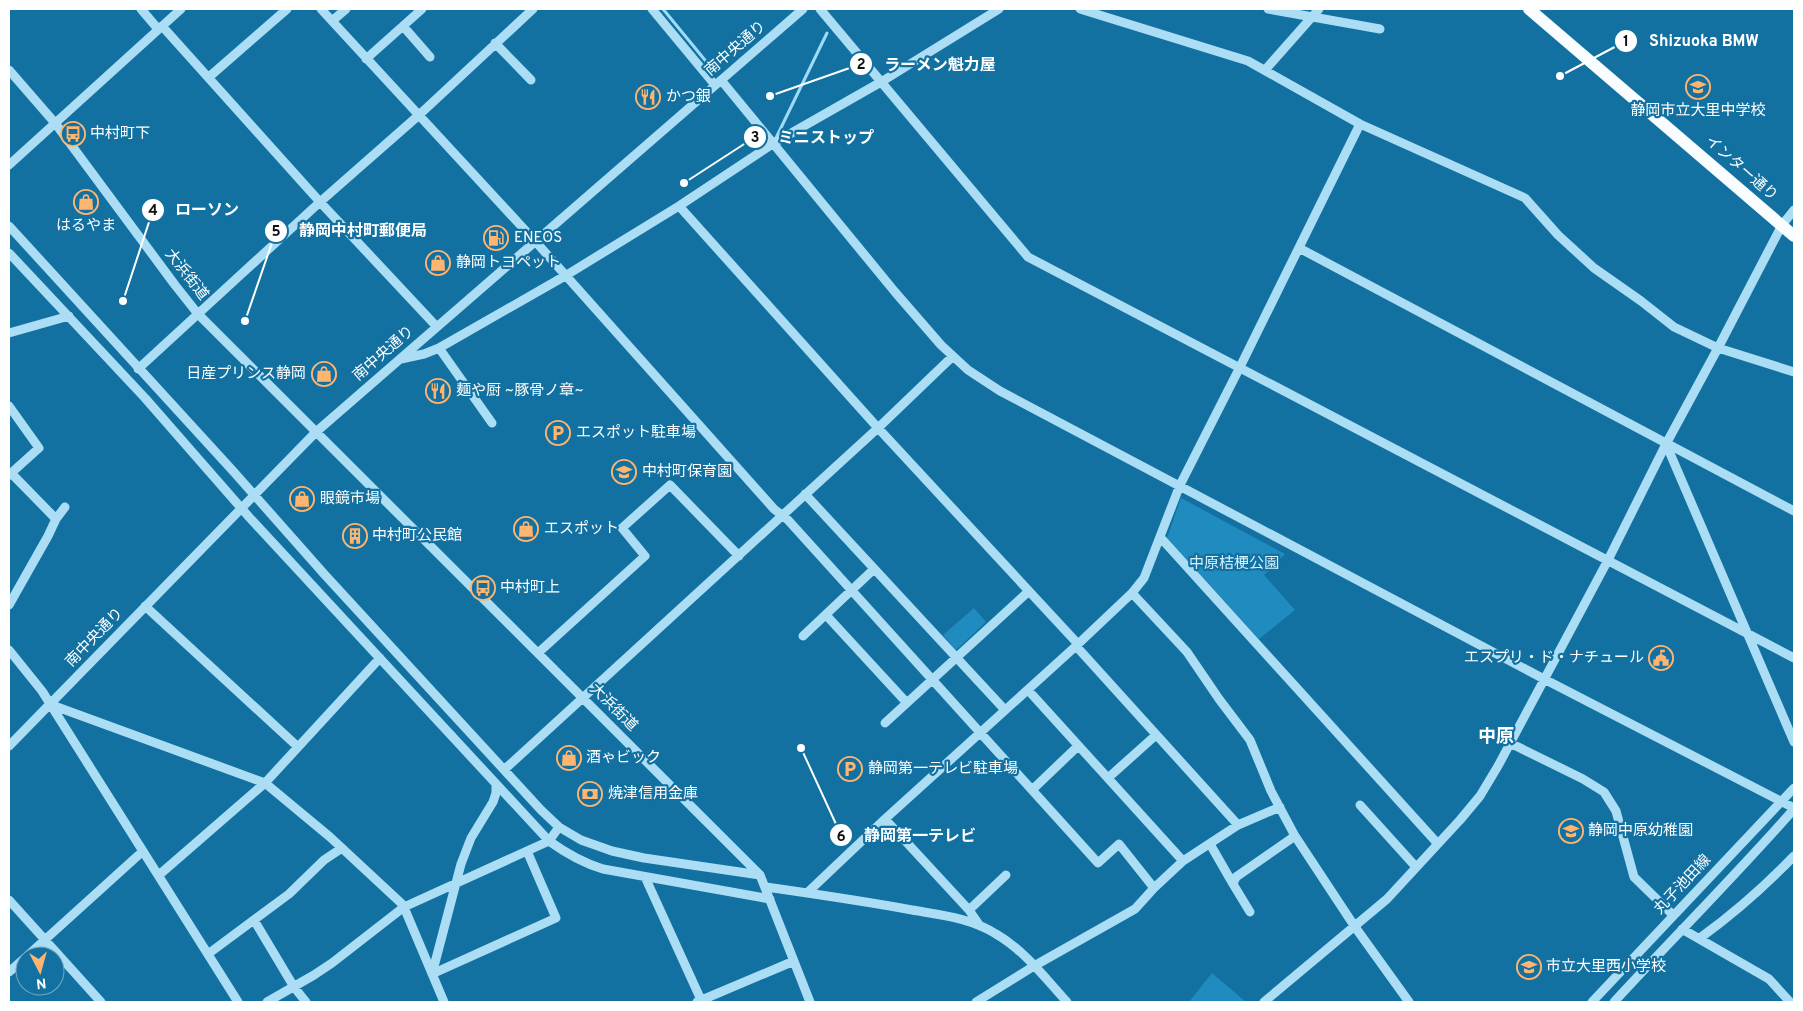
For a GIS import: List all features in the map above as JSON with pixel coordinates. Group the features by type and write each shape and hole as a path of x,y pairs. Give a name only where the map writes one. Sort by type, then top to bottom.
{"main road":[{"name":"インター通り","path":"1529,9 1794,236"}],"street":[{"path":"141,9 208,78 436,326"},
{"path":"9,166 181,9"},
{"path":"208,78 287,9"},
{"path":"321,9 535,241 1098,864 1119,844 1154,888"},
{"path":"332,21 346,9"},
{"path":"366,59 422,9"},
{"path":"138,369 320,202 419,115 533,9"},
{"path":"652,9 774,143 894,292 952,357 968,370 1000,391 1794,808"},
{"name":"南中央通り","path":"9,746 316,432 803,9"},
{"path":"820,9 1028,257 1794,658"},
{"path":"399,359 439,348 565,276 680,206 774,143 882,82 998,9"},
{"path":"1080,9 1248,60 1360,124 1525,198 1558,235 1594,268 1674,327 1718,348 1794,372"},
{"path":"1268,9 1316,12 1380,29"},
{"path":"1265,70 1316,12"},
{"path":"403,26 430,57"},
{"path":"495,43 531,80"},
{"name":"大浜街道","path":"9,70 55,123 198,314 760,875 810,1002"},
{"path":"806,893 1077,645 1132,593 1144,578 1180,485 1360,124"},
{"path":"680,206 878,428 1029,591 1238,825"},
{"path":"1264,1002 1387,900 1480,796 1608,560 1666,444 1782,225 1794,210"},
{"path":"9,226 253,496 541,810 559,827 581,840 612,851 644,858 760,875"},
{"path":"1299,248 1794,511"},
{"path":"9,253 145,398 380,658 550,841 567,854 603,869 770,899"},
{"path":"9,333 69,316"},
{"path":"439,348 492,423"},
{"path":"505,769 878,428 952,357"},
{"path":"9,406 39,448 10,474 56,518"},
{"path":"1666,444 1794,742"},
{"path":"538,653 645,556 622,528 670,485 739,556"},
{"path":"805,494 1006,710"},
{"path":"9,604 48,536 56,518 65,507"},
{"path":"1160,537 1438,844"},
{"path":"803,636 874,569"},
{"path":"885,723 1029,591"},
{"path":"1132,593 1186,652 1250,740 1295,836 1355,927 1409,1002"},
{"path":"145,606 298,747"},
{"path":"826,614 907,703"},
{"path":"9,650 42,691 238,1002"},
{"path":"158,875 266,783 380,658"},
{"path":"1028,690 1183,861"},
{"path":"49,704 266,783 342,848 404,907 444,1002"},
{"path":"1108,778 1156,735"},
{"path":"1510,743 1583,779 1604,792 1616,811 1634,877 1673,915"},
{"path":"1032,790 1078,746"},
{"path":"432,974 461,864 471,838 493,802 496,784"},
{"name":"丸子池田線","path":"1592,1002 1794,788"},
{"path":"1360,805 1416,867"},
{"path":"976,1002 1034,966 1135,910 1154,888 1183,861 1238,825 1280,807"},
{"name":"丸子池田線","path":"1614,1002 1682,929 1740,871 1794,808"},
{"path":"885,819 969,910 980,926"},
{"path":"267,1002 332,963 404,907 550,841 559,827"},
{"path":"1233,884 1236,877 1295,836"},
{"path":"1210,844 1250,912"},
{"path":"208,954 289,894 324,860 342,848"},
{"path":"38,946 143,851"},
{"path":"432,974 556,918 527,851"},
{"path":"1700,938 1767,885 1794,856"},
{"path":"969,910 1006,875"},
{"path":"645,877 700,1002 794,961"},
{"path":"766,887 955,918 980,926 996,933 1007,941 1034,966 1067,1002"},
{"path":"9,900 101,1002"},
{"path":"254,920 294,987 306,1002"},
{"path":"1682,929 1769,979 1790,1002"}],"green space":[{"name":"中原桔梗公園","path":"1181,498 1285,554 1264,575 1295,610 1259,639 1167,538"},
{"path":"974,608 986,622 956,650 943,635"},
{"path":"1212,973 1246,1002 1189,1002"}],"waterway":[{"path":"663,9 709,65"},
{"path":"776,138 827,33"}],"place":[{"name":"Shizuoka BMW","path":"1560,76"},
{"name":"静岡市立大里中学校","path":"1698,87"},
{"name":"ラーメン魁力屋","path":"770,96"},
{"name":"かつ銀","path":"648,97"},
{"name":"中村町下","path":"73,134"},
{"name":"ミニストップ","path":"684,183"},
{"name":"はるやま","path":"86,202"},
{"name":"ENEOS","path":"496,238"},
{"name":"静岡トヨペット","path":"438,263"},
{"name":"ローソン","path":"123,301"},
{"name":"静岡中村町郵便局","path":"245,321"},
{"name":"日産プリンス静岡","path":"324,374"},
{"name":"麺や厨 ~豚骨ノ章~","path":"438,391"},
{"name":"エスポット駐車場","path":"558,433"},
{"name":"中村町保育園","path":"624,472"},
{"name":"眼鏡市場","path":"302,499"},
{"name":"エスポット","path":"526,529"},
{"name":"中村町公民館","path":"355,536"},
{"name":"中村町上","path":"483,588"},
{"name":"エスプリ・ド・ナチュール","path":"1661,658"},
{"name":"静岡第一テレビ","path":"801,748"},
{"name":"酒ゃビック","path":"569,758"},
{"name":"静岡第一テレビ駐車場","path":"850,769"},
{"name":"焼津信用金庫","path":"590,794"},
{"name":"静岡中原幼稚園","path":"1571,831"},
{"name":"市立大里西小学校","path":"1529,967"}],"district":[{"name":"中原","path":"1496,737"}]}
